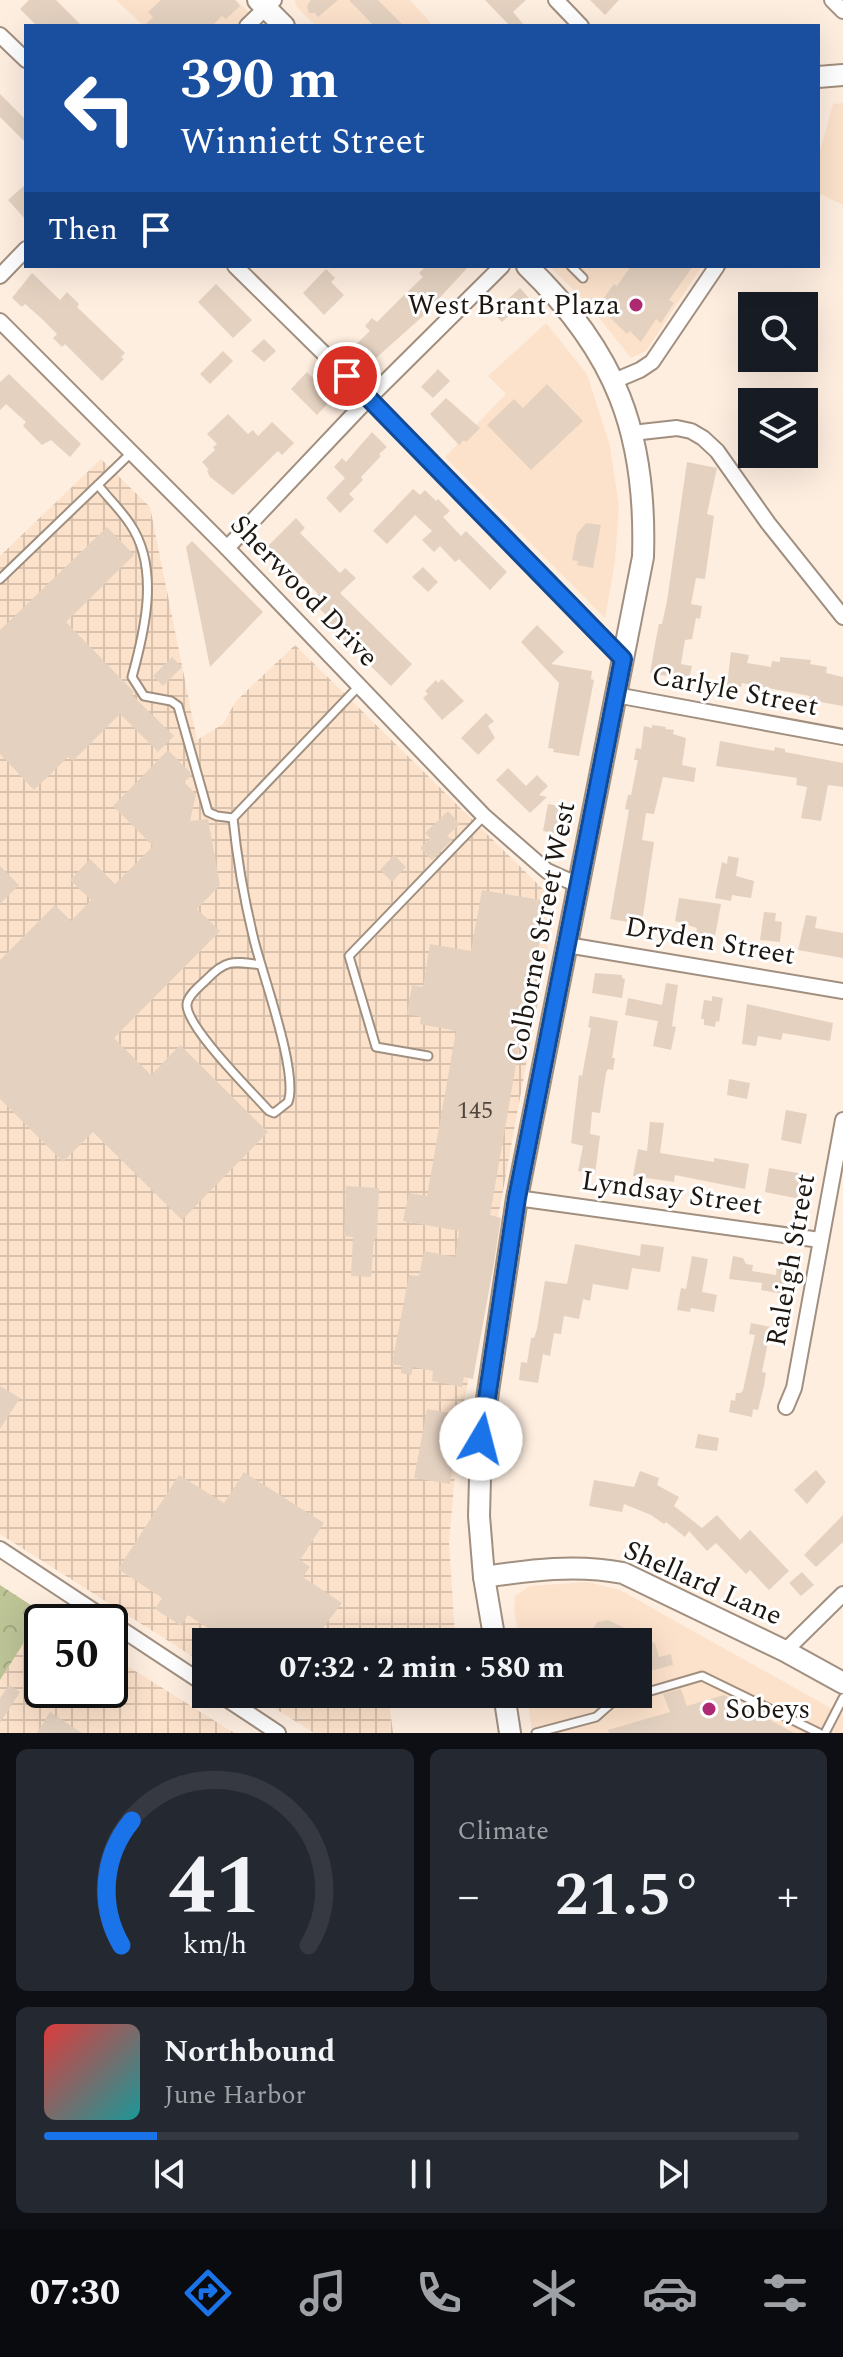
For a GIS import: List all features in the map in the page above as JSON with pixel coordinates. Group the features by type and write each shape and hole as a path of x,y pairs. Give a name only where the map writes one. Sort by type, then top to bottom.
{"main road":[{"path":"266,3 282,24"},
{"path":"820,77 843,75"},
{"name":"Colborne Street West","path":"493,1628 484,1577 479,1516 481,1439 517,1198 623,659 643,544 644,518 632,433 614,381 583,327 529,268"},
{"name":"Shellard Lane","path":"484,1577 558,1568 595,1567 623,1573 785,1651 843,1683"},
{"path":"506,1708 510,1733"}],"street":[{"path":"556,0 579,24"},
{"path":"832,0 843,11"},
{"path":"249,24 266,3"},
{"path":"0,35 24,58"},
{"path":"0,276 24,251"},
{"path":"237,268 369,398 623,659"},
{"path":"227,548 369,398 500,268"},
{"path":"614,381 652,362 716,268"},
{"name":"Sherwood Drive","path":"3,329 227,548 484,816 547,871 578,885"},
{"path":"632,433 677,428 703,438 717,451 768,523 843,617"},
{"name":"Carlyle Street","path":"616,695 843,737"},
{"name":"Dryden Street","path":"567,945 843,991"},
{"name":"Raleigh Street","path":"786,1407 794,1388 843,1120"},
{"name":"Lyndsay Street","path":"517,1198 820,1240"},
{"path":"0,1549 192,1676"},
{"path":"785,1651 843,1594"},
{"path":"240,1708 278,1733"}],"lane":[{"path":"573,268 583,278"},
{"path":"0,579 131,453"},
{"path":"98,485 132,526 144,560 148,593 145,630 132,677 144,696 171,701 178,706 208,812 233,818"},
{"path":"261,965 231,962 220,966 189,998 187,1006 195,1027 274,1113 288,1102 291,1090 237,863 233,818 359,686"},
{"path":"428,1056 376,1047 349,956 484,816"},
{"path":"536,1733 596,1717 613,1702 702,1676 822,1733 843,1698"}],"shaded area":[{"path":"116,0 236,0 261,24 142,24"},
{"path":"295,0 410,0 430,24 314,24 296,6"},
{"path":"843,103 843,205 820,194 820,151 833,104"},
{"path":"551,268 701,268 646,351 631,358 588,304"},
{"path":"546,323 587,374 610,446 619,506 615,562 605,618 445,457 506,394 488,376"},
{"path":"101,459 150,507 197,740 223,724 236,701 295,645 556,902 459,1430 449,1542 455,1628 192,1628 192,1656 128,1615 128,1604 110,1604 0,1534 0,556"},
{"path":"588,1582 620,1590 843,1715 843,1733 532,1733 529,1708 652,1708 652,1628 517,1628 515,1596 530,1586"},
{"path":"24,1643 24,1708 128,1708 128,1666 234,1733 0,1733 0,1680"},
{"path":"274,1708 390,1708 393,1733 314,1733"}],"green space":[{"path":"0,1585 29,1604 24,1604 24,1643 0,1680"}],"building":[{"path":"29,0 56,0 80,24 35,24 20,9"},
{"path":"161,0 235,0 240,6 226,19 222,16 214,24 146,24 153,17 148,12"},
{"path":"311,0 338,0 318,17 315,13 309,13 307,6"},
{"path":"349,0 378,0 402,24 372,24"},
{"path":"485,0 526,0 513,12 523,24 508,24"},
{"path":"590,0 619,0 605,15"},
{"path":"0,94 24,118 24,141 0,117"},
{"path":"24,186 24,218 8,200"},
{"path":"424,268 467,268 422,317 367,366 350,350 370,331 365,326 372,318 377,322 423,277 419,273"},
{"name":"West Brant Plaza","path":"630,268 692,268 669,300 674,303 661,323 656,319 641,342 630,331 627,334 598,306 614,284 617,286"},
{"path":"326,269 335,278 331,282 344,295 324,315 303,293"},
{"path":"32,273 60,300 67,292 79,304 77,307 125,353 121,357 124,359 102,381 65,344 62,347 53,338 57,334 41,318 25,304 22,307 12,298"},
{"path":"216,284 252,320 233,338 198,302"},
{"path":"520,288 529,298 502,322 493,313"},
{"path":"264,339 276,351 264,362 251,351"},
{"path":"223,351 233,361 210,384 200,374"},
{"path":"438,369 450,381 433,398 421,387"},
{"path":"307,372 333,398 317,415 291,389"},
{"path":"9,374 81,444 70,457 51,440 42,445 23,426 26,422 6,404 0,410 0,382"},
{"path":"547,384 583,421 531,470 487,425 514,399 523,408"},
{"path":"446,398 480,428 459,445 430,414"},
{"path":"228,414 248,434 253,430 258,436 272,422 294,443 282,455 278,451 233,495 210,477 209,470 202,462 217,444 207,434"},
{"path":"372,432 387,447 361,477 363,480 349,494 354,499 340,513 326,498 345,478 334,467 342,458 346,462"},
{"path":"687,462 717,468 707,514 714,516 705,579 696,578 691,604 702,606 700,619 696,618 692,639 685,640 681,664 692,666 689,680 650,673 659,624 662,624 667,601"},
{"path":"413,489 420,495 425,490 436,501 438,499 450,511 443,517 461,536 466,531 507,572 490,590 459,559 455,562 440,546 434,552 422,540 432,531 415,515 387,544 373,531"},
{"path":"296,518 305,528 300,533 340,573 345,568 356,578 340,593 412,664 391,686 328,624 332,621 312,601 318,594 279,554 273,560 264,550"},
{"path":"586,523 601,525 593,568 577,565 578,561 572,560 577,534"},
{"path":"107,527 134,555 66,622 174,736 158,752 120,714 73,761 68,757 34,790 0,754 0,630"},
{"path":"192,541 263,612 210,667 186,547"},
{"path":"423,567 438,582 428,592 412,577"},
{"path":"537,625 564,652 551,664 592,671 591,679 594,680 579,756 553,752 554,749 548,748 559,683 521,642"},
{"path":"731,652 749,655 747,663 771,667 772,661 780,662 780,657 811,660 810,664 827,667 826,673 843,677 843,706 809,700 810,696 742,683 741,687 727,685"},
{"path":"172,657 182,667 163,686 153,676"},
{"path":"442,679 464,701 442,720 423,698 428,694 425,691 436,680 438,683"},
{"path":"486,713 494,721 488,726 495,738 478,755 461,738"},
{"path":"652,725 674,730 673,734 686,738 682,765 696,768 694,782 663,777 654,814 646,813 642,840 654,842 642,922 635,923 610,919 629,810 625,809 638,760 634,760 636,748 641,749 644,726 652,728"},
{"path":"720,741 774,751 775,747 785,749 785,752 843,763 843,787 828,785 821,821 801,818 807,787 796,785 797,778 716,766"},
{"path":"168,750 190,772 191,776 184,782 196,794 190,821 208,819 220,885 197,909 220,931 114,1038 151,1075 180,1045 268,1132 182,1220 93,1132 63,1162 0,1099 0,960 55,905 71,921 91,900 70,880 90,859 115,884 153,846 113,806"},
{"path":"508,768 526,786 537,775 548,786 539,795 547,797 530,813 496,780"},
{"path":"548,804 571,808 566,835 543,831"},
{"path":"448,811 460,824 447,836 452,840 432,860 420,848 430,838 425,833"},
{"path":"394,855 406,867 392,882 380,870"},
{"path":"728,856 739,858 736,876 754,881 751,898 732,895 731,901 715,898 722,862 727,864"},
{"path":"0,866 19,885 0,904"},
{"path":"482,890 547,901 529,1002 538,1003 533,1031 522,1030 490,1215 501,1218 494,1263 473,1379 464,1377 462,1387 432,1381 433,1371 413,1367 411,1375 401,1373 402,1366 392,1364 409,1275 419,1276 424,1251 455,1257 459,1231 403,1221 409,1193 427,1196 456,1031 420,1024 421,1017 407,1014 412,985 423,987 430,944 471,951"},
{"path":"679,898 721,904 715,936 696,933 697,928 675,921"},
{"path":"764,912 776,913 775,921 782,922 780,942 760,940"},
{"path":"806,915 817,917 815,928 843,933 843,958 798,950"},
{"path":"595,973 622,975 625,979 622,998 592,993"},
{"path":"666,983 678,985 672,1026 676,1027 671,1050 653,1046 658,1021 625,1015 628,998 662,1005"},
{"path":"712,996 723,998 719,1022 716,1021 715,1027 704,1025 704,1019 701,1019 704,1000 712,1001"},
{"path":"747,1004 833,1023 830,1041 783,1033 781,1040 758,1036 756,1046 742,1044"},
{"path":"590,1016 618,1021 613,1070 608,1069 606,1073 600,1113 592,1112 590,1134 600,1136 595,1174 578,1171 583,1146 571,1143 579,1075 582,1076 591,1028 588,1027"},
{"path":"729,1079 750,1083 747,1099 727,1095"},
{"path":"786,1110 807,1114 801,1144 781,1140"},
{"path":"650,1122 664,1123 660,1153 749,1164 745,1189 675,1175 674,1182 633,1176 638,1149 647,1151"},
{"path":"769,1168 804,1174 800,1199 765,1192"},
{"path":"346,1186 379,1188 377,1238 374,1238 371,1277 351,1276 353,1237 344,1236"},
{"path":"575,1244 640,1256 641,1244 664,1247 660,1272 632,1268 628,1290 593,1284 590,1301 583,1299 579,1319 564,1316 561,1334 554,1333 550,1356 543,1354 538,1383 519,1380 521,1362 527,1363 531,1338 534,1338 537,1329 545,1281 567,1284"},
{"path":"692,1256 708,1259 702,1292 717,1295 714,1312 691,1308 690,1312 677,1310 681,1288 686,1289"},
{"path":"733,1256 753,1265 752,1271 776,1275 777,1264 795,1267 790,1295 761,1290 762,1283 729,1279"},
{"path":"751,1323 771,1327 762,1372 766,1373 764,1386 758,1410 753,1409 752,1417 729,1412 731,1400 735,1401 736,1393 743,1390 755,1335 749,1334"},
{"path":"0,1386 20,1398 0,1429"},
{"path":"427,1409 462,1415 450,1484 414,1478"},
{"path":"698,1434 719,1438 717,1451 695,1448"},
{"path":"816,1470 826,1482 807,1504 794,1490"},
{"path":"640,1471 659,1478 657,1485 679,1497 674,1506 702,1528 717,1515 740,1540 750,1530 789,1571 769,1590 750,1570 746,1574 716,1543 707,1551 689,1531 685,1537 666,1522 664,1524 624,1504 622,1512 589,1506 594,1480 634,1487"},
{"path":"244,1472 324,1523 300,1560 310,1567 303,1577 342,1603 323,1628 208,1628 188,1615 181,1626 155,1609 162,1598 118,1569 179,1475 224,1503"},
{"path":"843,1515 843,1542 816,1567 804,1555"},
{"path":"802,1572 814,1585 801,1596 789,1583"},
{"path":"608,1620 624,1628 593,1628 597,1622"},
{"path":"652,1642 659,1657 671,1654 673,1665 652,1670"},
{"path":"9,1685 20,1692 0,1723 0,1698"},
{"name":"Sobeys","path":"681,1689 687,1706 724,1695 794,1733 609,1733 608,1730 670,1712 663,1694"},
{"path":"50,1712 82,1733 37,1733"}],"place":[{"name":"West Brant Plaza","path":"636,305"},
{"name":"Sobeys","path":"709,1709"}],"route":[{"path":"347,376 623,659 517,1198 481,1439"}]}
